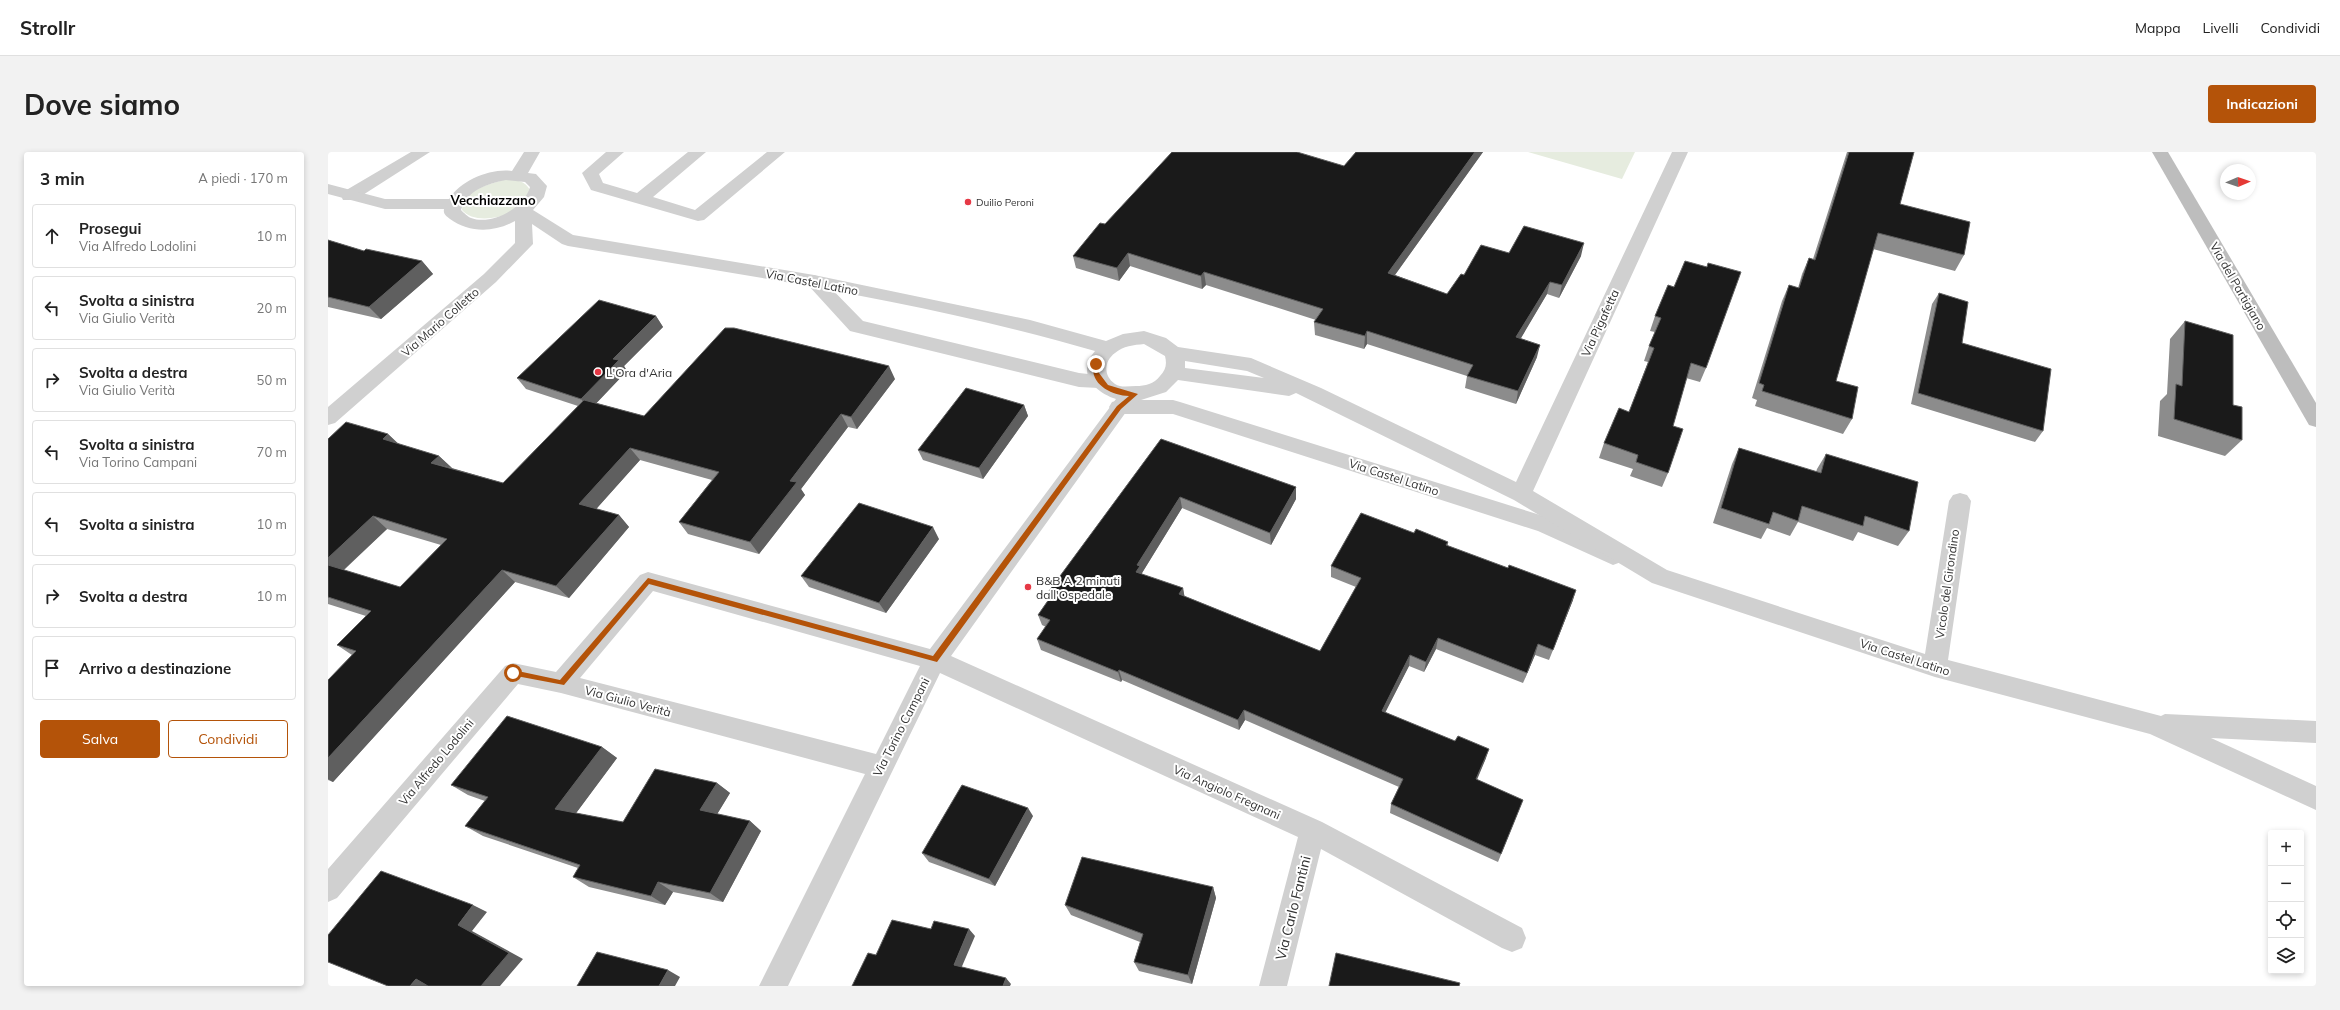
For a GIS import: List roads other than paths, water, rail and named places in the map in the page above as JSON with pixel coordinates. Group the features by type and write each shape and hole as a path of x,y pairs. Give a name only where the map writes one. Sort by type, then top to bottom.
{"main road":[{"name":"Via del Partigiano","path":"2160,152 2316,420"}],"street":[{"path":"349,196 422,152"},
{"path":"518,175 532,152"},
{"path":"616,152 590,173 597,186 698,216 777,152"},
{"path":"640,199 698,152"},
{"name":"Via Pigafetta","path":"1521,494 1680,152"},
{"path":"518,175 529,177 536,181 539,188 538,195 523,211 494,223 466,223 457,219 452,212 458,196 479,183 492,178 518,175"},
{"path":"328,189 349,196 385,204 454,204"},
{"name":"Via Castel Latino","path":"523,211 568,240 814,281 1030,326 1106,348"},
{"name":"Via Mario Colletto","path":"328,418 490,278 524,244 523,211"},
{"path":"814,281 857,326 1079,380 1099,381 1127,401 1159,388 1168,381 1174,373 1176,360 1174,353 1167,346 1156,340 1144,337 1124,340 1106,348 1096,364 1096,373 1099,381"},
{"name":"Via Castel Latino","path":"1174,353 1251,364 1314,393 1521,494 1660,577"},
{"name":"Via Castel Latino","path":"1174,373 1314,393"},
{"name":"Via Castel Latino","path":"1127,401 1173,407 1545,525 1660,577 1935,668 2154,724"},
{"name":"Via Torino Campani","path":"774,986 935,660 1127,401"},
{"name":"Vicolo del Girondino","path":"1935,668 1960,500"},
{"path":"561,683 648,581 935,660"},
{"name":"Via Angiolo Fregnani","path":"935,660 1313,831 1512,938"},
{"name":"Via Alfredo Lodolini","path":"328,889 513,673 561,683"},
{"name":"Via Giulio Verità","path":"561,683 881,767"},
{"path":"2154,724 2316,732"},
{"path":"2154,724 2316,798"},
{"name":"Via Carlo Fantini","path":"1273,986 1313,831"}],"place":[{"name":"Duilio Peroni","path":"968,202"},
{"name":"L'Ora d'Aria","path":"598,372"},
{"name":"B&B A 2 minuti dall'Ospedale","path":"1028,587"}],"district":[{"name":"Vecchiazzano","path":"493,200"}]}
